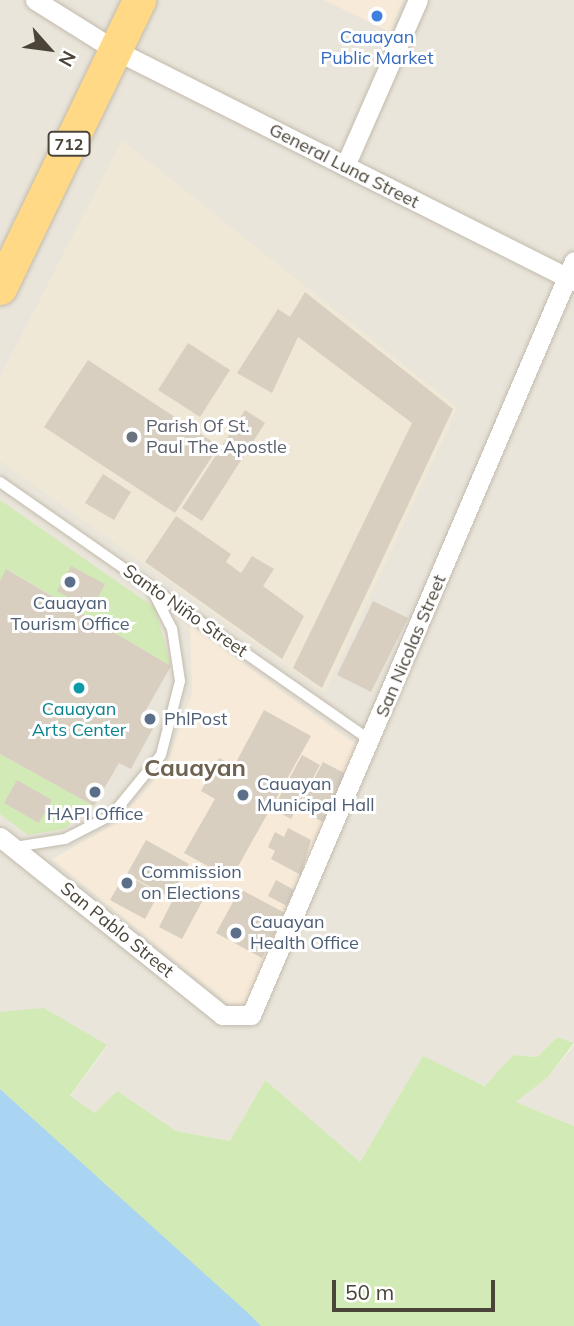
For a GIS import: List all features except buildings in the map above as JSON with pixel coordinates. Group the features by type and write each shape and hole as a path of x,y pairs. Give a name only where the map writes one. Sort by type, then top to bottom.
{"highway":[{"name":"712","path":"0,288 139,0"}],"street":[{"path":"35,0 115,50"},
{"path":"345,166 418,0"},
{"name":"General Luna Street","path":"115,50 345,166 572,273"},
{"name":"San Nicolas Street","path":"237,1020 258,1006 572,273"},
{"name":"San Pablo Street","path":"7,842 222,1015 237,1020"}],"lane":[{"name":"Santo Niño Street","path":"0,482 370,740"},
{"path":"7,842 65,839 112,815 161,755 178,706 179,667 172,629 149,585"}],"shaded area":[{"path":"0,0 574,0 574,1043 557,1037 537,1057 513,1055 486,1086 423,1057 360,1162 265,1080 230,1141 176,1131 117,1092 95,1113 70,1097 107,1046 0,1012"},
{"name":"Cauayan Public Market","path":"324,0 403,0 390,32"},
{"path":"122,140 458,408 325,693 0,461 0,377"},
{"path":"190,625 361,748 250,1005 234,1008 52,859 115,824 166,767 192,693"},
{"path":"574,1045 574,1126 516,1102 548,1077"}],"green space":[{"path":"0,500 155,608 171,666 7,569 0,581"},
{"path":"0,754 94,806 64,829 28,835 0,814"},
{"path":"44,1008 107,1045 70,1096 95,1113 117,1091 176,1131 230,1141 265,1080 360,1162 423,1056 485,1086 513,1055 537,1057 557,1037 574,1043 548,1077 516,1102 574,1126 574,1326 261,1326 0,1089 0,1012"}],"water":[{"path":"0,1089 248,1313 261,1326 0,1326"}],"place":[{"name":"Cauayan Public Market","path":"377,16"},
{"name":"Parish Of St. Paul The Apostle","path":"132,437"},
{"name":"Cauayan Tourism Office","path":"70,582"},
{"name":"Cauayan Arts Center","path":"79,688"},
{"name":"PhlPost","path":"150,719"},
{"name":"HAPI Office","path":"95,792"},
{"name":"Cauayan Municipal Hall","path":"243,795"},
{"name":"Commission on Elections","path":"127,883"},
{"name":"Cauayan Health Office","path":"236,933"}],"district":[{"name":"Cauayan","path":"195,768"}]}
